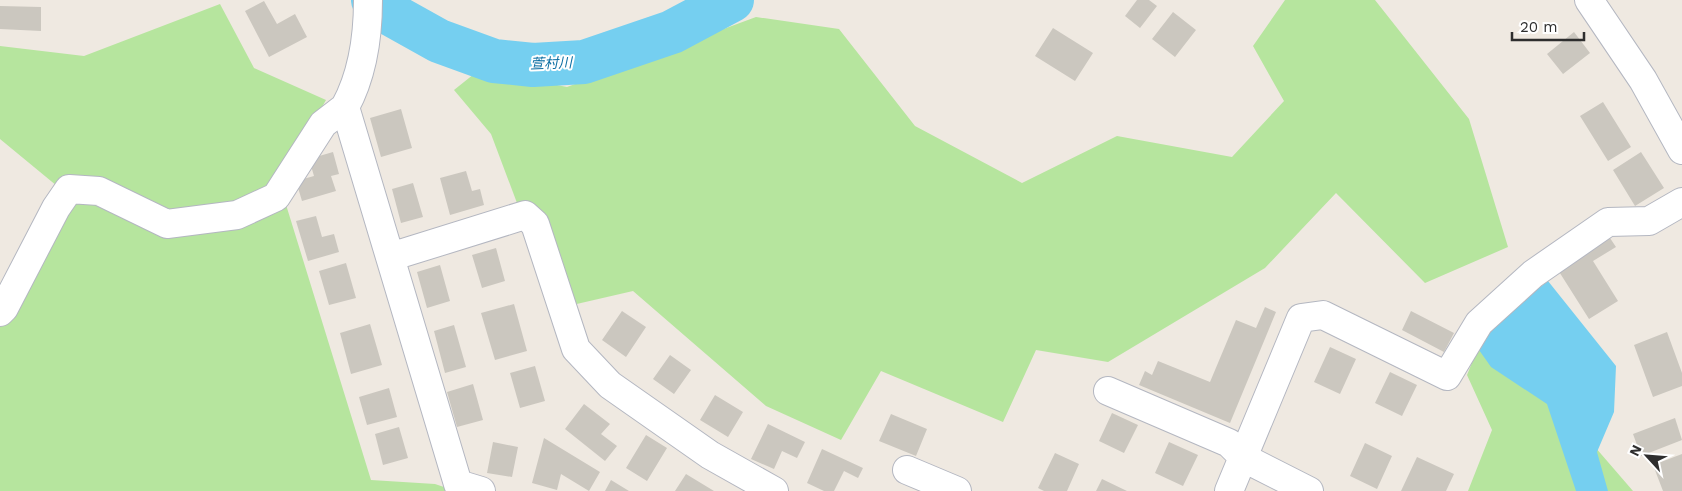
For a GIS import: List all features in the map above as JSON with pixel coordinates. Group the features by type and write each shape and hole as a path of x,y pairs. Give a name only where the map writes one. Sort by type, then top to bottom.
{"street":[{"path":"1589,0 1643,80 1682,150"},
{"path":"0,312 4,308 56,208 69,189 99,191 167,224 237,215 276,197 323,124 345,107 357,85 368,11"},
{"path":"345,107 458,484 481,491"},
{"path":"1229,491 1301,318 1323,315 1447,376 1479,323 1533,274 1608,222 1649,221 1682,202"},
{"path":"390,256 525,215 536,224 576,349 610,385 710,455 774,491"},
{"path":"1108,391 1229,443 1244,458 1309,491"},
{"path":"907,470 957,491"}],"green space":[{"path":"1285,0 1375,0 1469,119 1508,247 1425,283 1336,193 1265,268 1108,362 1036,350 1003,422 881,371 841,440 766,406 633,291 568,306 517,203 491,134 454,90 479,70 567,87 756,17 839,29 915,126 1022,183 1117,136 1232,157 1284,101 1253,46"},
{"path":"220,4 254,68 326,100 279,182 371,480 435,484 456,491 0,491 0,327 15,314 74,200 0,139 0,46 84,56"},
{"path":"1488,323 1633,491 1468,491 1492,430 1467,375"}],"water":[{"path":"1548,281 1616,366 1614,412 1597,452 1608,491 1576,491 1547,404 1491,367 1479,350 1500,317"}],"building":[{"path":"1137,0 1149,0 1157,6 1140,28 1125,16"},
{"path":"264,1 277,24 295,14 307,37 269,57 245,11"},
{"path":"0,6 41,7 41,31 0,29"},
{"path":"1173,12 1196,30 1175,57 1152,39"},
{"path":"1053,28 1093,53 1075,81 1035,56"},
{"path":"1574,32 1590,53 1563,74 1547,54"},
{"path":"1603,102 1631,147 1608,161 1580,116"},
{"path":"401,109 412,148 381,157 370,118"},
{"path":"333,152 339,174 331,176 336,191 302,201 296,181 314,176 309,159"},
{"path":"1641,152 1664,188 1635,206 1613,170"},
{"path":"466,171 472,191 480,189 484,205 450,215 440,178"},
{"path":"413,183 423,217 401,223 392,189"},
{"path":"316,216 322,237 334,234 339,252 308,261 296,221"},
{"path":"1610,238 1616,247 1593,261 1618,301 1589,319 1558,270"},
{"path":"496,248 505,281 482,288 472,255"},
{"path":"346,263 356,298 329,305 319,271"},
{"path":"440,265 450,301 427,308 417,272"},
{"path":"514,304 527,351 495,360 481,313"},
{"path":"1265,307 1276,312 1230,423 1139,385 1145,371 1152,375 1158,361 1210,382 1236,320 1256,328"},
{"path":"622,311 646,327 626,357 602,340"},
{"path":"1411,311 1454,333 1444,352 1402,330"},
{"path":"370,324 382,365 351,374 340,333"},
{"path":"454,325 466,367 445,373 434,331"},
{"path":"1667,332 1682,373 1682,386 1653,397 1634,345"},
{"path":"1330,347 1356,359 1340,394 1314,382"},
{"path":"670,355 691,370 674,394 653,379"},
{"path":"535,366 545,401 520,408 510,373"},
{"path":"1390,372 1417,385 1402,416 1375,403"},
{"path":"473,384 483,420 457,427 447,392"},
{"path":"389,388 397,417 367,425 359,397"},
{"path":"715,395 743,412 728,437 700,420"},
{"path":"584,404 610,424 601,434 617,446 605,461 565,429"},
{"path":"1112,413 1138,425 1124,453 1099,441"},
{"path":"891,414 927,429 916,456 879,441"},
{"path":"1675,418 1682,440 1641,456 1633,434"},
{"path":"768,424 805,442 797,458 782,451 774,469 751,459"},
{"path":"399,427 408,458 383,465 375,434"},
{"path":"646,435 667,448 647,481 626,468"},
{"path":"544,438 600,472 589,491 561,474 557,490 532,483"},
{"path":"493,442 518,447 512,477 487,473"},
{"path":"1169,442 1198,455 1183,486 1155,473"},
{"path":"1365,443 1392,456 1377,489 1350,476"},
{"path":"822,449 863,468 858,478 844,471 834,491 824,491 807,483"},
{"path":"1055,453 1079,464 1067,491 1044,491 1038,488"},
{"path":"1682,454 1682,491 1663,491 1653,465"},
{"path":"1417,457 1454,474 1446,491 1401,491"},
{"path":"686,474 714,491 675,491"},
{"path":"1102,479 1127,491 1096,491"},
{"path":"611,480 629,491 605,491"}],"waterway":[{"name":"萱村川","path":"373,0 387,12 439,41 494,61 533,65 584,62 672,32 732,0"}]}
